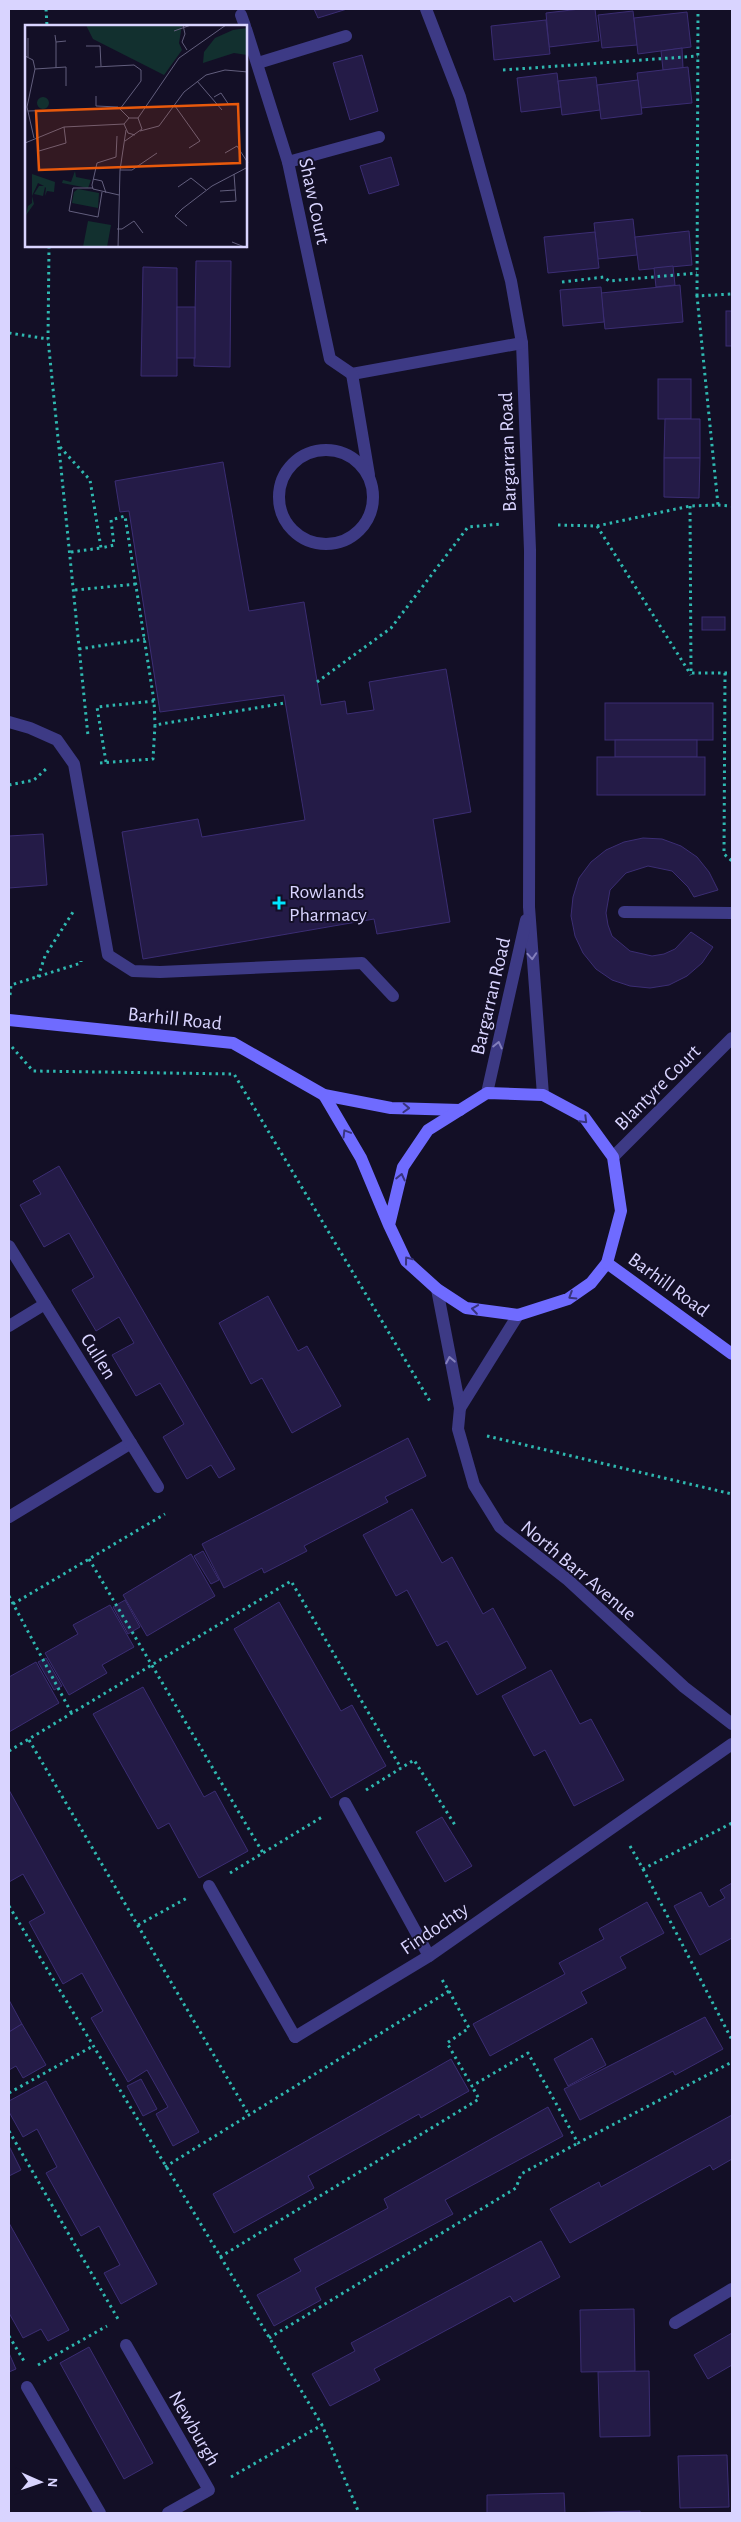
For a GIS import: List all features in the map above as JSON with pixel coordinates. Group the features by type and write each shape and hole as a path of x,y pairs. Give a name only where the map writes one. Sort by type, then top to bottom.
{"street":[{"name":"Bargarran Road","path":"426,9 460,97 511,281 522,343 530,550 529,907 543,1095"},
{"name":"Shaw Court","path":"248,34 288,162 330,360 352,374"},
{"path":"258,63 346,36"},
{"path":"288,162 379,137"},
{"path":"369,476 352,457 337,451 320,449 304,454 291,464 282,478 278,502 282,518 295,534 309,542 325,546 339,544 354,536 365,524 372,509 373,492 352,374 522,343"},
{"path":"9,722 30,728 57,740 74,764 108,955 133,971 151,972 362,963 394,996"},
{"name":"Bargarran Road","path":"487,1093 529,907"},
{"path":"624,912 732,913"},
{"name":"Barhill Road","path":"9,1020 233,1043 324,1095 391,1108 460,1110"},
{"name":"Blantyre Court","path":"613,1157 730,1044"},
{"path":"389,1225 403,1167 428,1130 487,1093 543,1095 584,1117 613,1157 621,1211 607,1262 591,1283 568,1299 518,1315"},
{"name":"Barhill Road","path":"324,1095 361,1158 406,1261 437,1289 466,1308 518,1315"},
{"name":"Cullen","path":"9,1246 158,1487"},
{"name":"Barhill Road","path":"607,1262 732,1354"},
{"name":"North Barr Avenue","path":"437,1289 460,1408 458,1429 474,1485 500,1527 568,1580 684,1688 732,1724"},
{"path":"9,1326 45,1304"},
{"name":"North Barr Avenue","path":"460,1408 518,1315"},
{"path":"9,1517 131,1443"},
{"name":"Findochty","path":"209,1886 295,2037 429,1956 732,1744"},
{"path":"345,1803 429,1956"},
{"path":"675,2323 732,2288"},
{"name":"Newburgh","path":"126,2345 209,2490 168,2513"},
{"path":"27,2387 100,2513"}],"path":[{"path":"46,9 47,25"},
{"path":"698,9 697,296 718,505"},
{"path":"503,70 698,56"},
{"path":"49,248 48,340 75,590 90,763"},
{"path":"562,282 604,277 609,281 698,272"},
{"path":"697,296 732,294"},
{"path":"9,333 48,340"},
{"path":"60,447 90,480 101,548"},
{"path":"690,506 692,673"},
{"path":"558,525 597,526 690,506 732,506"},
{"path":"71,552 114,545 112,520 125,516 154,701 155,725 153,759 74,764"},
{"path":"317,682 391,628 468,527 502,524"},
{"path":"597,526 692,675 692,673 732,673"},
{"path":"75,590 136,584"},
{"path":"79,649 145,639"},
{"path":"725,673 724,854 732,861"},
{"path":"106,762 97,707 154,701"},
{"path":"155,725 285,704"},
{"path":"9,785 34,780 51,764 52,774"},
{"path":"72,902 74,920"},
{"path":"38,977 45,956 73,912"},
{"path":"9,1004 11,985 81,963 80,955"},
{"path":"9,1043 33,1071 234,1074 440,1417 458,1429 732,1494"},
{"path":"13,1604 169,1512 158,1487"},
{"path":"89,1559 263,1853"},
{"path":"9,1751 291,1581 401,1768"},
{"path":"9,1596 72,1714"},
{"path":"28,1740 250,2115"},
{"path":"138,1925 209,1886 414,1760 455,1825"},
{"path":"617,1823 732,2040"},
{"path":"643,1869 732,1823"},
{"path":"9,1906 322,2425 359,2513"},
{"path":"220,2257 479,2100 447,2042 468,2028 429,1956"},
{"path":"165,2167 449,1991"},
{"path":"9,2093 93,2046"},
{"path":"472,2086 528,2053 578,2143"},
{"path":"269,2338 516,2188 520,2174 732,2062"},
{"path":"9,2132 118,2320 37,2366"},
{"path":"209,2490 322,2425"}],"building":[{"path":"314,9 347,9 318,18"},
{"path":"595,9 599,41 549,47 546,13"},
{"path":"633,11 637,45 602,48 598,15"},
{"path":"687,12 691,47 638,54 634,18"},
{"path":"546,20 550,54 494,60 491,26"},
{"path":"682,48 683,68 663,70 661,51"},
{"path":"362,55 378,111 350,120 333,63"},
{"path":"688,67 692,103 641,108 637,73"},
{"path":"557,73 561,107 521,112 517,78"},
{"path":"596,77 600,110 562,115 558,81"},
{"path":"638,80 642,114 601,119 597,85"},
{"path":"391,157 399,185 369,194 360,166"},
{"path":"633,219 637,255 598,259 594,223"},
{"path":"689,231 692,265 639,270 635,237"},
{"path":"595,232 599,268 548,273 544,237"},
{"path":"196,261 231,261 230,367 194,366"},
{"path":"673,266 675,285 656,287 654,268"},
{"path":"143,267 177,268 177,376 141,376"},
{"path":"680,285 683,322 605,329 601,293"},
{"path":"601,287 604,322 563,326 560,290"},
{"path":"177,307 195,307 195,358 177,358"},
{"path":"726,311 732,311 732,346 726,346"},
{"path":"658,379 691,379 691,419 658,419"},
{"path":"665,419 700,419 700,458 664,458"},
{"path":"664,458 700,458 699,498 664,497"},
{"path":"223,462 249,611 304,602 321,705 345,701 347,714 374,710 369,682 446,669 471,812 433,819 450,922 377,934 374,919 143,959 122,832 198,819 202,837 305,820 284,695 160,712 129,511 120,512 115,481"},
{"path":"702,617 725,617 725,630 702,630"},
{"path":"605,703 713,703 713,740 605,740"},
{"path":"615,740 697,740 697,757 615,757"},
{"path":"597,757 705,757 705,795 597,795"},
{"path":"43,834 47,885 9,888 9,836"},
{"path":"643,838 662,839 681,846 697,857 709,872 718,890 694,897 688,887 672,871 648,866 626,873 610,890 606,913 608,925 612,936 630,951 652,956 664,954 675,949 691,932 713,947 702,963 687,976 669,985 650,988 630,986 612,980 596,969 583,953 575,936 571,916 573,897 579,878 591,862 606,850 624,842"},
{"path":"59,1166 235,1469 219,1478 211,1465 187,1479 163,1437 184,1424 160,1383 136,1396 112,1355 134,1343 119,1317 96,1331 72,1290 94,1277 69,1233 44,1247 20,1205 41,1194 33,1181"},
{"path":"268,1296 298,1351 307,1346 341,1406 292,1433 262,1378 251,1384 219,1323"},
{"path":"408,1438 426,1476 385,1497 388,1502 304,1546 307,1551 264,1573 262,1568 224,1588 202,1544"},
{"path":"412,1509 442,1563 452,1557 483,1614 493,1608 526,1668 477,1695 447,1641 437,1646 407,1590 396,1596 363,1535"},
{"path":"203,1551 219,1580 211,1584 194,1556"},
{"path":"191,1554 215,1596 147,1636 123,1595"},
{"path":"125,1600 140,1627 128,1634 113,1607"},
{"path":"279,1602 341,1711 352,1705 386,1766 331,1798 234,1629"},
{"path":"110,1605 134,1647 102,1665 107,1673 69,1695 45,1653 78,1634 73,1625"},
{"path":"46,1658 62,1686 54,1690 38,1662"},
{"path":"36,1662 59,1703 9,1732 9,1677"},
{"path":"551,1670 580,1724 591,1719 624,1780 574,1806 545,1750 534,1756 502,1696"},
{"path":"143,1687 204,1797 215,1791 248,1851 199,1878 169,1823 158,1829 93,1714"},
{"path":"9,1790 199,2132 173,2146 156,2114 168,2107 147,2070 128,2082 91,2018 103,2011 82,1973 63,1984 29,1922 45,1913 23,1874 9,1882"},
{"path":"442,1817 472,1866 445,1882 416,1832"},
{"path":"732,1883 732,1938 700,1955 674,1906 701,1892 709,1907 725,1898 720,1890"},
{"path":"647,1902 664,1933 620,1957 626,1968 581,1992 587,2003 490,2056 473,2024 565,1974 559,1963 604,1939 599,1929"},
{"path":"9,2000 22,2024 9,2032"},
{"path":"705,2017 723,2049 675,2075 673,2071 580,2120 564,2089"},
{"path":"22,2024 46,2065 23,2078 16,2066 9,2070 9,2032"},
{"path":"592,2038 606,2065 568,2086 554,2059"},
{"path":"451,2059 469,2091 421,2118 419,2114 308,2176 314,2188 234,2233 213,2194"},
{"path":"141,2079 157,2109 143,2116 127,2086"},
{"path":"46,2081 157,2284 121,2304 104,2273 120,2265 99,2226 81,2236 46,2173 57,2167 37,2129 23,2137 9,2112 9,2101"},
{"path":"548,2107 563,2136 445,2200 453,2214 315,2288 321,2300 274,2326 257,2295 301,2271 294,2259 388,2208 384,2199"},
{"path":"732,2115 732,2159 713,2170 710,2165 570,2243 550,2209 599,2182 601,2187"},
{"path":"9,2146 21,2170 9,2176"},
{"path":"9,2223 69,2330 48,2341 41,2329 23,2338 9,2313"},
{"path":"541,2241 560,2277 514,2302 510,2296 374,2369 380,2380 330,2406 312,2374 355,2351 351,2343"},
{"path":"634,2309 635,2371 581,2372 580,2310"},
{"path":"732,2333 732,2365 708,2379 694,2355"},
{"path":"89,2347 153,2463 124,2479 60,2363"},
{"path":"9,2353 16,2369 9,2372"},
{"path":"649,2371 650,2436 600,2437 598,2372"},
{"path":"727,2455 729,2507 680,2508 678,2456"},
{"path":"564,2493 565,2513 487,2513 487,2495"},
{"path":"640,2511 640,2513 565,2513"}],"place":[{"name":"Rowlands Pharmacy","path":"279,903"}]}
